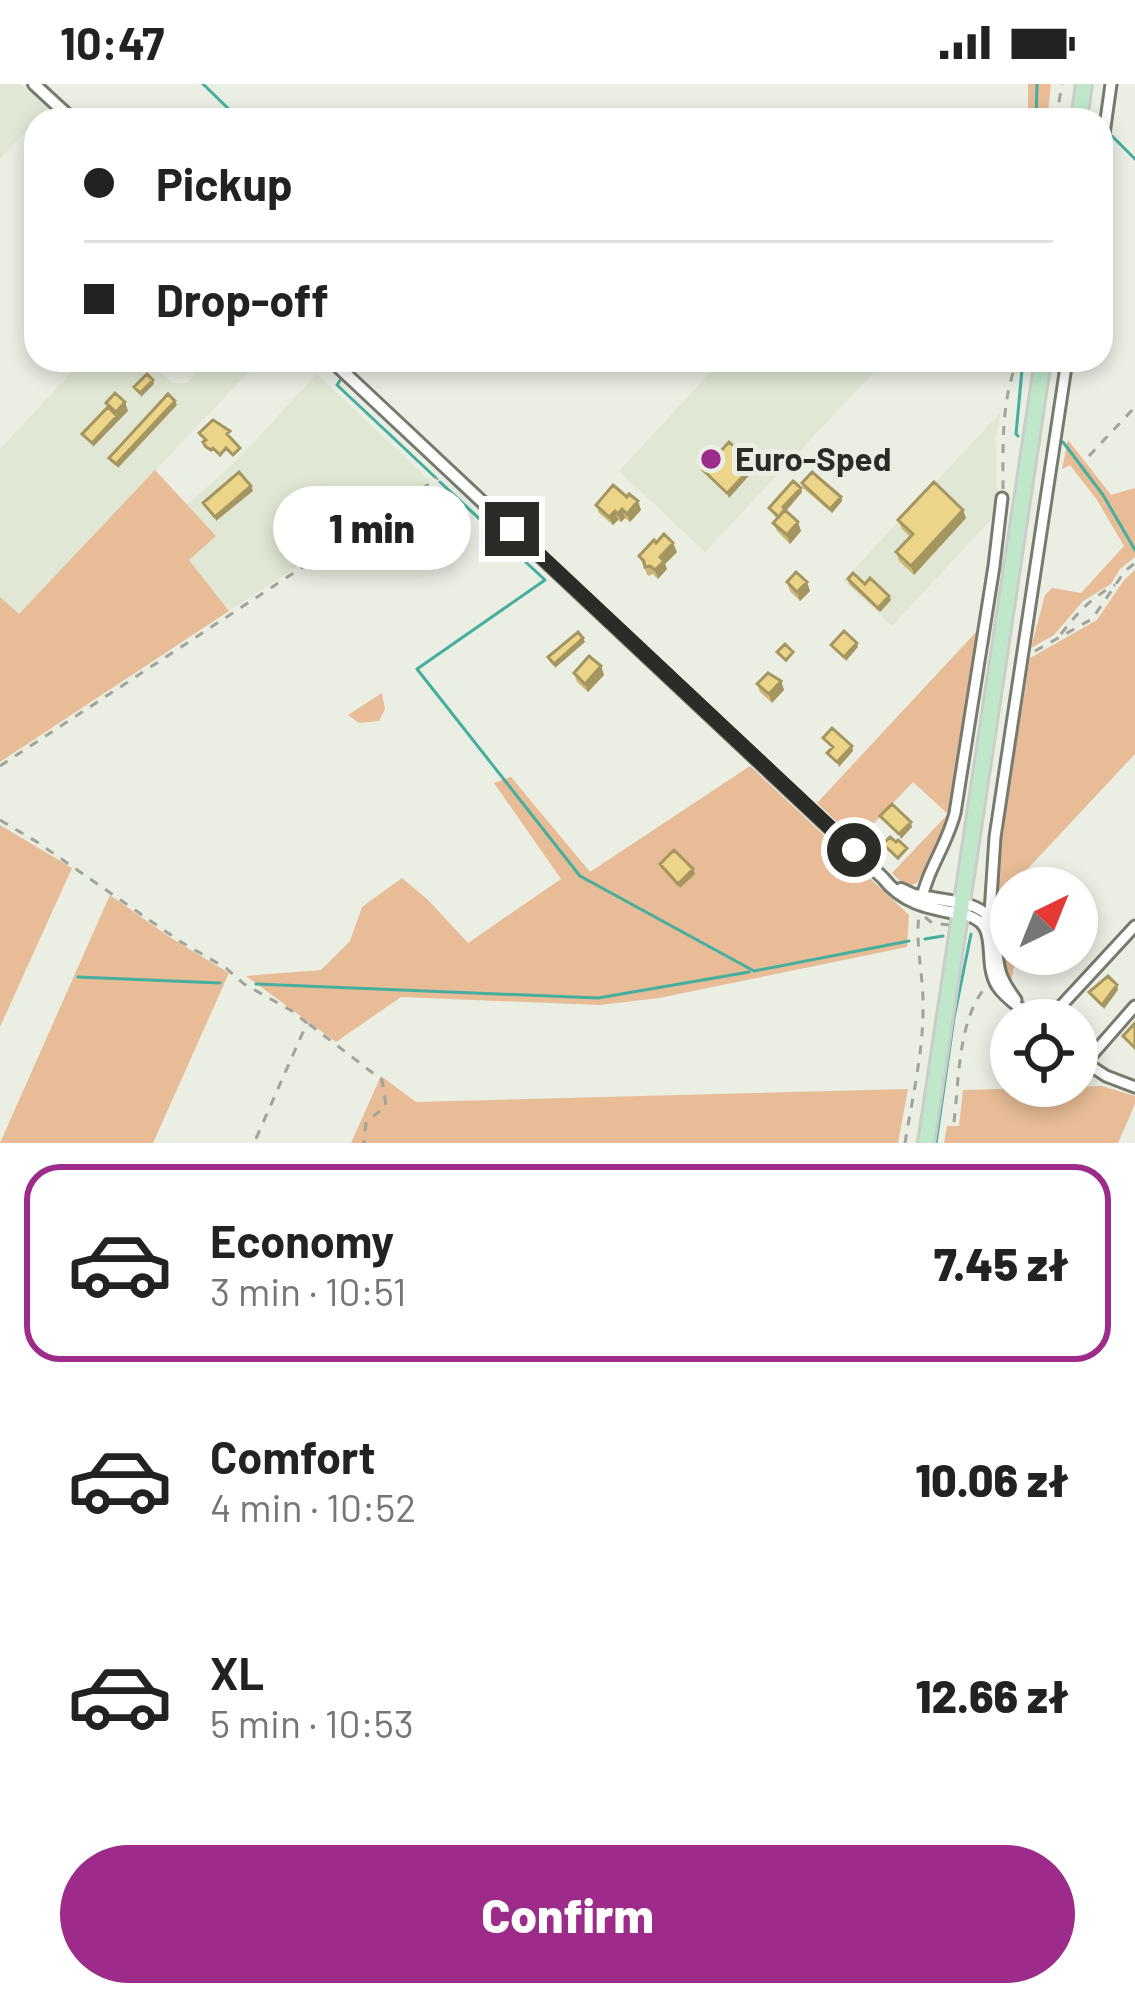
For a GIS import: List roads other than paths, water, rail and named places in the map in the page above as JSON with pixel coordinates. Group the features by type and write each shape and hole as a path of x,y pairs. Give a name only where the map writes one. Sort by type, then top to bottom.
{"main road":[{"path":"926,1143 1041,372"}],"street":[{"path":"34,84 60,108"},
{"path":"344,372 883,878 920,905 957,914 978,907 995,930 1001,977 1018,999"},
{"path":"1010,999 994,979 986,920 1065,372"},
{"path":"920,905 955,813 1002,498"},
{"path":"1067,999 1135,926"},
{"path":"1098,1043 1135,1006"},
{"path":"1098,1071 1135,1087"}],"waterway":[{"path":"203,84 228,108"},
{"path":"1036,108 1037,84"},
{"path":"1113,137 1135,159"},
{"path":"1018,436 1022,372"},
{"path":"341,379 337,385 435,477"},
{"path":"1063,442 1103,495 1135,550"},
{"path":"440,482 545,580 417,669 580,876 754,971 909,941"},
{"path":"936,1143 971,934"},
{"path":"925,939 943,936"},
{"path":"256,984 598,998 749,972"},
{"path":"78,977 220,983"}],"place":[{"name":"Euro-Sped","path":"711,459"}]}
